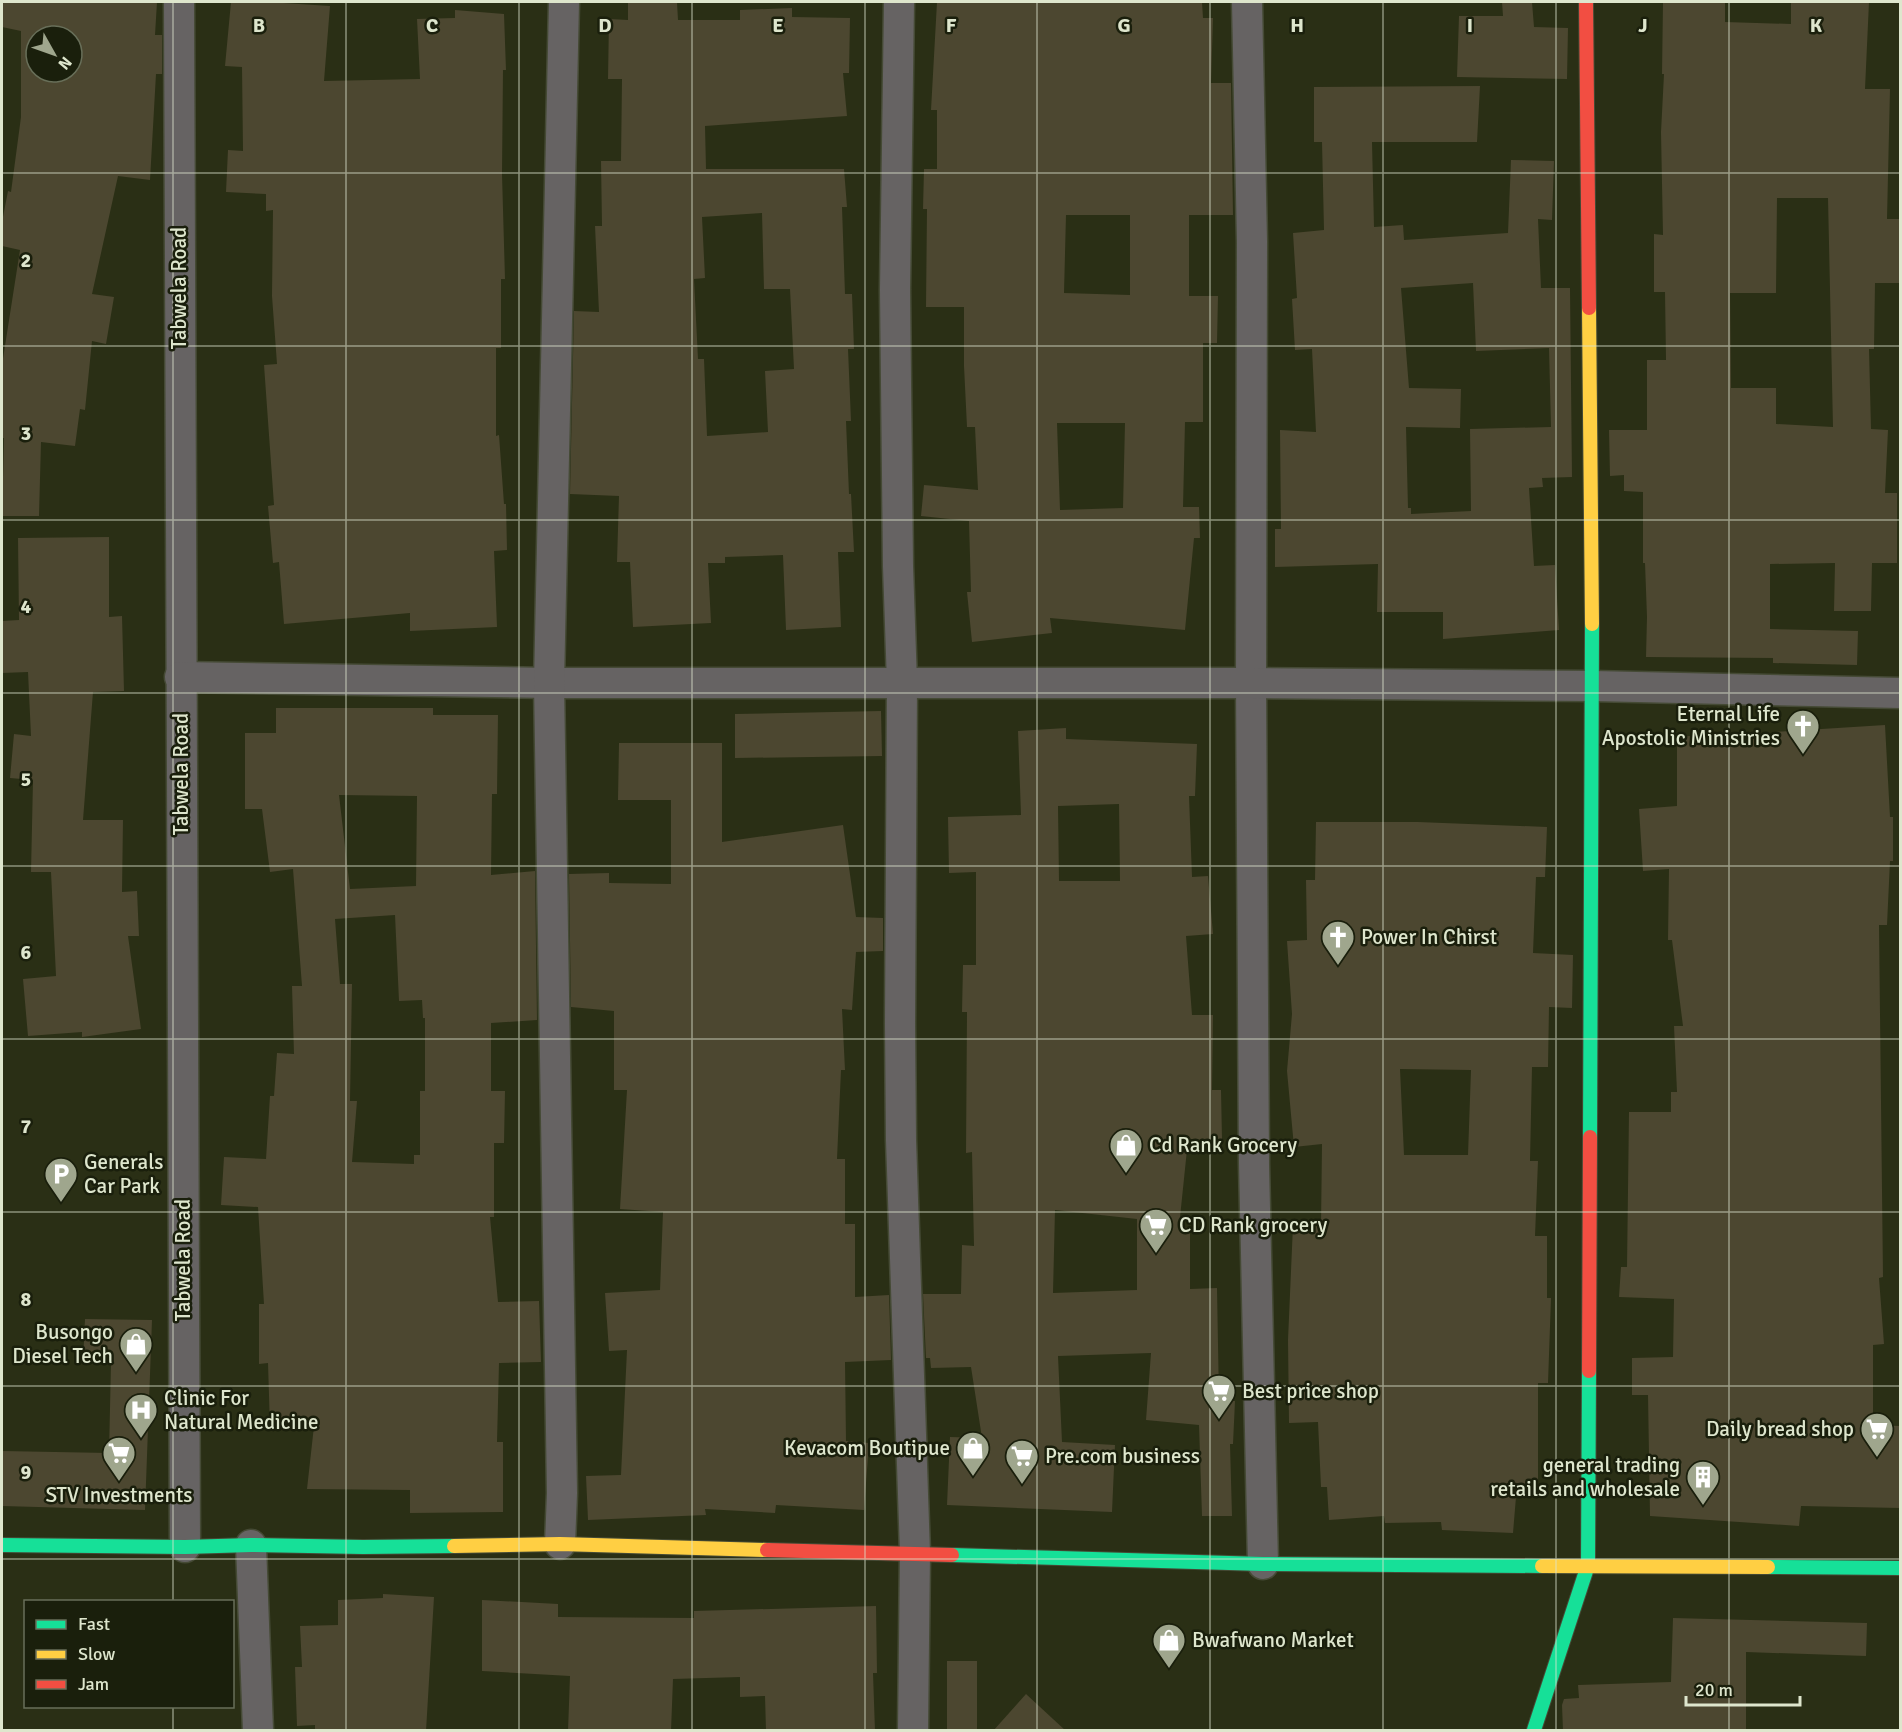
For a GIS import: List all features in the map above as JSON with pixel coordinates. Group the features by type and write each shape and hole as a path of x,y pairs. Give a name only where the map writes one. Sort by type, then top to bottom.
{"street":[{"name":"Tabwela Road","path":"179,2 185,1547"},
{"path":"560,1544 562,1493 549,683 564,2"},
{"path":"899,2 896,290 898,566 902,683 901,1140 915,1553 913,1731"},
{"path":"1247,2 1252,242 1251,683 1254,1164 1263,1564"},
{"path":"1534,1731 1588,1565 1593,686 1586,2"},
{"path":"180,677 549,683 1251,683 1593,686 1900,693"},
{"path":"2,1545 363,1547 560,1544 1263,1564 1900,1568"},
{"path":"251,1545 258,1731"}],"building":[{"path":"2,2 157,2 155,35 162,35 162,74 156,74 150,180 118,176 92,294 114,297 106,344 92,341 85,410 80,409 75,446 41,442 39,516 2,516 4,438 2,438 2,365 20,250 2,246 2,222 8,191 11,192 21,117 21,31 2,27"},
{"path":"231,2 330,6 324,81 420,79 417,19 455,18 455,10 504,14 506,70 503,70 502,174 505,279 501,279 501,348 496,348 496,436 499,435 504,504 506,504 507,550 494,551 497,627 410,631 410,613 284,624 279,562 273,563 268,506 274,505 264,365 277,364 272,296 273,210 266,211 266,194 226,192 228,150 243,151 242,67 225,66"},
{"path":"628,2 677,2 678,20 740,20 740,10 792,8 792,17 850,18 849,73 843,73 847,116 705,126 706,169 844,169 847,207 842,207 845,294 852,294 854,349 848,349 851,421 846,421 854,552 838,552 841,627 786,630 783,555 725,557 725,563 708,563 711,623 633,627 630,562 617,562 619,496 570,494 574,311 599,312 595,226 602,226 601,161 621,161 622,79 608,79 609,19 628,20","holes":["762,213 764,289 790,289 794,369 765,371 768,432 707,436 704,359 698,359 694,279 705,278 702,217"]},
{"path":"937,2 1202,2 1203,18 1213,18 1211,83 1231,83 1233,215 1189,215 1189,296 1218,296 1217,343 1203,343 1203,422 1185,422 1183,507 1199,507 1200,538 1194,538 1185,630 1050,618 1052,633 972,642 967,592 971,592 969,521 921,516 924,485 978,490 975,427 967,427 964,307 926,307 927,209 923,209 924,169 937,169 937,110 931,110","holes":["1066,215 1130,215 1130,295 1064,293","1057,423 1125,423 1123,508 1060,510"]},
{"path":"1502,2 1532,2 1534,27 1568,28 1567,79 1457,77 1459,16 1503,16"},
{"path":"1663,2 1725,2 1725,22 1791,24 1791,2 1869,2 1865,89 1890,89 1887,219 1899,219 1900,283 1875,283 1874,349 1869,349 1871,429 1888,430 1885,493 1897,493 1897,563 1872,563 1871,611 1834,611 1835,563 1770,564 1770,629 1858,631 1857,665 1773,663 1773,658 1646,657 1643,492 1624,491 1624,475 1610,476 1609,430 1647,430 1647,360 1666,360 1665,292 1654,292 1654,234 1663,235 1661,132 1664,74 1662,74","holes":["1777,198 1828,198 1833,427 1776,424 1776,388 1731,388 1730,293 1776,293"]},
{"path":"1480,86 1477,142 1372,142 1374,227 1403,225 1404,240 1508,233 1511,160 1554,161 1552,220 1538,219 1541,288 1570,288 1572,477 1542,478 1543,487 1529,488 1534,566 1555,565 1559,630 1443,639 1443,612 1377,612 1378,564 1275,567 1275,529 1281,529 1280,430 1316,432 1312,349 1295,350 1292,299 1297,298 1293,233 1324,230 1322,142 1314,142 1314,87","holes":["1473,283 1476,351 1549,348 1551,427 1470,429 1471,511 1411,514 1411,508 1408,508 1406,427 1460,428 1461,389 1409,388 1401,288"]},
{"path":"109,537 109,617 122,616 124,691 93,692 83,820 123,820 122,892 137,891 139,936 128,936 141,1029 82,1037 82,1032 28,1036 23,979 56,976 51,872 31,872 33,780 10,778 14,734 31,736 28,672 2,673 2,621 19,620 18,538"},
{"path":"276,708 433,708 433,715 498,715 497,794 492,794 491,875 535,871 537,1020 491,1023 491,1091 505,1091 504,1143 494,1143 494,1217 490,1217 498,1302 539,1301 541,1362 499,1363 497,1442 503,1442 503,1512 410,1513 410,1490 307,1489 314,1426 270,1428 268,1363 259,1364 259,1304 264,1304 258,1207 221,1205 224,1157 266,1159 270,1096 274,1096 277,1053 294,1054 292,986 302,986 293,869 270,872 262,809 245,809 245,733 276,733","holes":["339,795 417,796 416,886 350,889","395,915 399,1001 422,1000 423,1018 425,1018 425,1091 420,1091 420,1155 414,1155 414,1164 352,1162 357,1101 350,1101 352,984 340,984 335,919"]},
{"path":"881,711 882,756 735,758 735,714"},
{"path":"1885,725 1890,817 1893,817 1893,861 1890,861 1887,925 1879,925 1883,1277 1879,1278 1884,1344 1873,1345 1873,1425 1900,1426 1900,1508 1801,1506 1799,1526 1650,1516 1648,1395 1632,1395 1632,1358 1673,1357 1674,1299 1619,1297 1621,1267 1627,1267 1629,1112 1671,1112 1671,1092 1677,1092 1674,1026 1683,1026 1672,940 1668,940 1669,869 1643,871 1639,809 1677,806 1677,736 1775,737 1774,732"},
{"path":"1066,728 1066,739 1197,744 1195,796 1189,796 1192,877 1208,876 1213,934 1186,936 1192,1015 1213,1015 1212,1090 1221,1090 1222,1139 1188,1140 1179,1227 1190,1227 1190,1289 1217,1288 1219,1400 1235,1401 1233,1444 1230,1444 1232,1516 1202,1516 1199,1425 1146,1420 1151,1353 1058,1356 1062,1442 1115,1445 1112,1512 947,1505 950,1437 982,1438 971,1367 931,1368 930,1358 926,1358 923,1294 961,1294 962,1245 974,1246 972,1152 966,1153 967,1012 962,1012 963,965 976,965 976,872 949,873 948,817 1021,815 1018,731","holes":["1119,804 1120,881 1059,881 1058,806","1055,1210 1137,1219 1137,1290 1053,1293"]},
{"path":"619,743 722,743 722,842 843,825 856,917 883,918 883,951 856,952 852,1010 842,1009 845,1070 841,1070 837,1159 845,1159 845,1224 855,1224 855,1297 889,1295 891,1360 845,1362 846,1441 869,1443 864,1510 776,1505 775,1513 705,1509 706,1515 588,1520 586,1476 621,1475 627,1350 609,1351 605,1293 660,1290 663,1212 620,1209 627,1090 614,1090 614,1011 571,1007 569,874 609,873 609,883 671,884 671,800 618,800"},
{"path":"1316,822 1418,822 1547,827 1545,877 1536,877 1533,953 1573,955 1572,1008 1549,1007 1548,1067 1532,1067 1530,1161 1538,1161 1535,1236 1547,1236 1547,1298 1551,1298 1548,1383 1538,1383 1538,1497 1516,1497 1513,1533 1442,1530 1441,1522 1385,1523 1384,1516 1329,1520 1327,1487 1321,1487 1318,1422 1289,1423 1288,1340 1293,1225 1321,1226 1322,1144 1294,1147 1287,1071 1292,1014 1287,941 1307,940 1306,880 1315,880","holes":["1400,1069 1471,1070 1468,1155 1404,1155"]},
{"path":"85,1319 152,1320 145,1510 2,1506 2,1451 109,1453 111,1363 83,1362"},
{"path":"383,1594 434,1597 426,1731 315,1731 315,1725 297,1726 295,1667 302,1667 300,1626 338,1625 338,1600 383,1598"},
{"path":"482,1600 558,1604 558,1617 694,1618 694,1611 876,1606 877,1673 873,1673 875,1731 766,1731 765,1696 740,1697 740,1677 673,1679 671,1731 568,1731 570,1676 482,1671"},
{"path":"1673,1618 1867,1623 1866,1656 1746,1652 1746,1731 1563,1731 1562,1705 1564,1699 1579,1698 1578,1685 1671,1682"},
{"path":"947,1661 977,1661 977,1731 947,1731"},
{"path":"1026,1694 1066,1731 993,1731"}],"traffic: fast":[{"path":"1590,1137 1592,624"},
{"path":"1534,1730 1588,1565 1589,1371"},
{"path":"2,1545 454,1546"},
{"path":"952,1555 1263,1564 1542,1566"},
{"path":"1768,1567 1900,1568"}],"traffic: slow":[{"path":"1589,308 1592,624"},
{"path":"454,1546 560,1544 767,1550"},
{"path":"1542,1566 1768,1567"}],"traffic: jam":[{"path":"1586,2 1589,308"},
{"path":"1589,1371 1590,1137"},
{"path":"767,1550 952,1555"}],"place":[{"name":"Eternal Life Apostolic Ministries","path":"1803,755"},
{"name":"Power In Chirst","path":"1338,966"},
{"name":"Cd Rank Grocery","path":"1126,1174"},
{"name":"Generals Car Park","path":"61,1203"},
{"name":"CD Rank grocery","path":"1156,1254"},
{"name":"Busongo Diesel Tech","path":"136,1373"},
{"name":"Best price shop","path":"1219,1420"},
{"name":"Clinic For Natural Medicine","path":"141,1439"},
{"name":"Daily bread shop","path":"1877,1458"},
{"name":"Kevacom Boutipue","path":"973,1477"},
{"name":"STV Investments","path":"119,1482"},
{"name":"Pre.com business","path":"1022,1485"},
{"name":"general trading retails and wholesale","path":"1703,1506"},
{"name":"Bwafwano Market","path":"1169,1669"}]}
